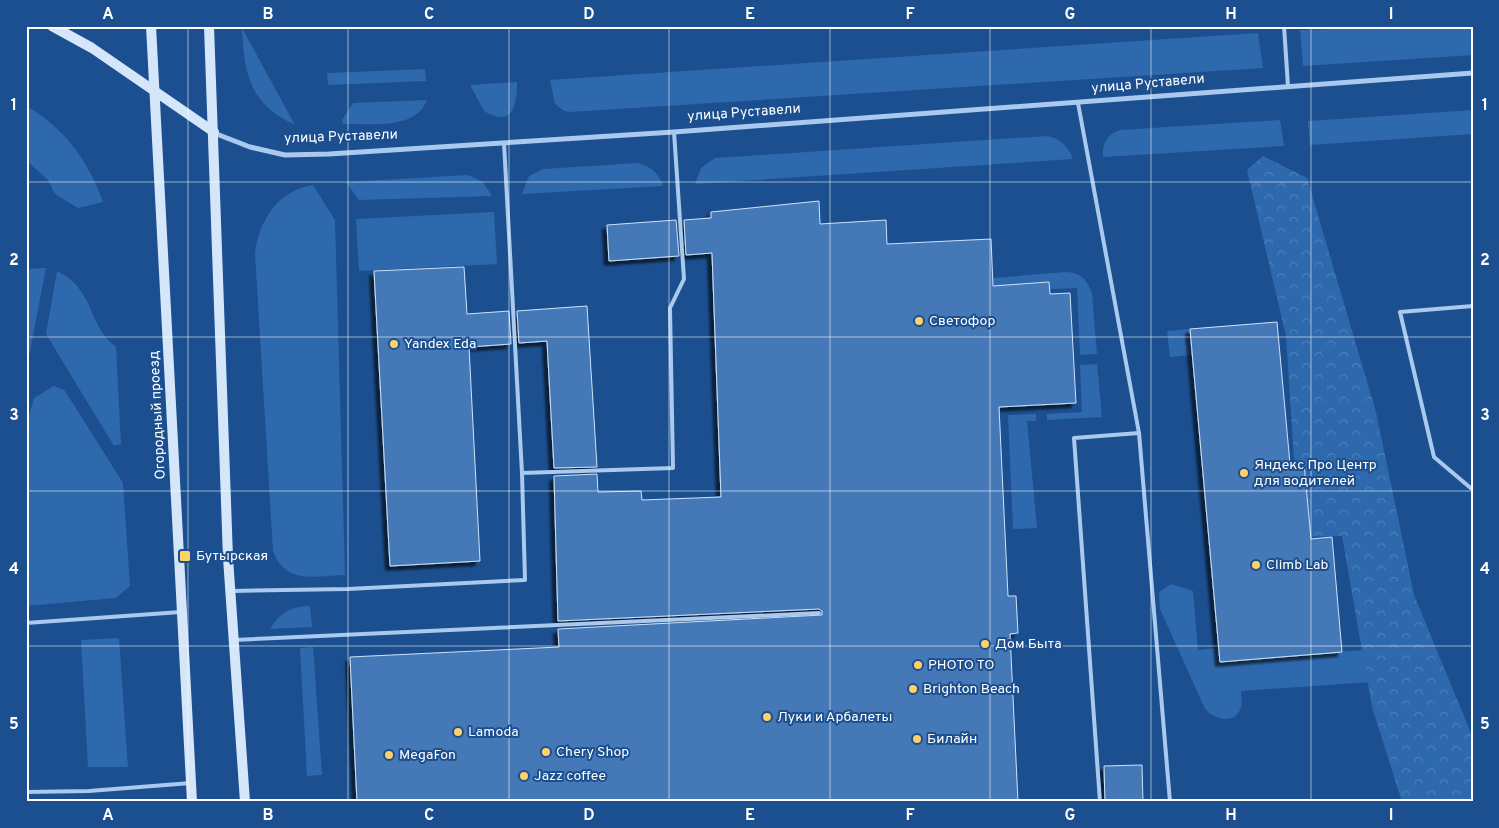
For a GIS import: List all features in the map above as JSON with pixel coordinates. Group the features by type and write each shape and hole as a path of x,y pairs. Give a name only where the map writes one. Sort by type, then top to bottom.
{"main road":[{"name":"улица Руставели","path":"52,26 92,48 156,94 214,132"},
{"name":"Огородный проезд","path":"151,26 192,802"},
{"path":"209,26 228,558 232,591 245,802"}],"street":[{"name":"улица Руставели","path":"214,132 250,147 285,155 328,154 674,132 1473,73"}],"lane":[{"path":"1284,26 1288,86"},
{"path":"1078,103 1139,433 1170,802"},
{"path":"522,474 673,468 670,308 684,279 674,132"},
{"path":"232,591 348,589 525,580 522,474 504,143"},
{"path":"1473,306 1400,312 1434,457 1473,490"},
{"path":"1100,802 1074,438 1139,433"},
{"path":"26,623 181,612"},
{"path":"234,640 819,613"},
{"path":"26,792 90,791 191,783"}],"green space":[{"path":"1473,26 1473,55 1303,66 1300,30"},
{"path":"242,28 295,125 280,117 268,107 252,85 245,59"},
{"path":"1258,33 1263,68 570,112 564,111 555,104 550,80"},
{"path":"425,69 426,81 328,85 327,73"},
{"path":"517,82 514,106 507,116 501,117 484,111 470,85"},
{"path":"427,100 421,110 413,117 402,121 378,124 343,124 342,120 353,103"},
{"path":"26,106 52,124 74,147 90,173 103,202 78,208 55,194 48,180 26,160"},
{"path":"1473,110 1473,134 1310,145 1308,121"},
{"path":"1280,120 1284,146 1103,157 1103,148 1106,140 1120,130"},
{"path":"1046,136 1063,143 1073,159 695,184 701,168 715,158"},
{"path":"1263,156 1307,178 1376,412 1414,595 1473,738 1473,802 1402,802 1372,707 1342,536 1299,537 1286,336 1247,170"},
{"path":"638,163 654,171 663,186 522,194 529,176 543,169"},
{"path":"468,175 483,182 492,196 359,200 346,182"},
{"path":"313,185 335,220 345,575 312,577 293,574 285,569 273,551 255,254 260,230 272,209 290,193"},
{"path":"494,212 497,264 359,271 356,219"},
{"path":"46,268 26,372 26,269"},
{"path":"57,271 70,279 85,297 106,338 116,347 121,444 114,446 46,334"},
{"path":"1066,272 1080,275 1086,281 1092,294 1097,354 1080,355 1077,288 1050,289 1049,282 1017,284 994,298 993,278"},
{"path":"1190,329 1192,355 1170,357 1167,331"},
{"path":"1097,364 1102,417 1047,420 1047,414 1082,412 1080,365"},
{"path":"54,386 64,390 67,394 123,483 130,586 116,598 26,606 26,426 34,398"},
{"path":"1036,414 1036,421 1027,421 1037,528 1013,529 1008,415"},
{"path":"1171,584 1193,591 1198,650 1219,648 1221,662 1362,650 1371,682 1241,691 1242,705 1235,716 1225,719 1214,716 1205,709 1160,609 1159,592"},
{"path":"310,606 312,627 270,629 282,615 292,609"},
{"path":"119,638 128,767 88,767 81,640"},
{"path":"313,647 322,775 307,776 300,648"}],"building":[{"path":"819,201 820,224 886,220 887,244 991,239 993,286 1049,282 1050,294 1070,293 1076,403 999,407 1008,596 1016,596 1018,633 1010,634 1018,802 357,802 350,657 559,647 558,629 822,615 822,611 819,609 558,621 554,476 597,474 598,492 641,491 642,500 721,497 712,253 686,255 684,220 711,218 711,212"},
{"path":"676,220 679,256 609,261 607,225"},
{"path":"464,267 467,314 509,311 511,344 469,347 480,561 390,566 374,271"},
{"path":"587,306 597,467 554,468 547,341 519,343 517,311"},
{"path":"1277,322 1290,464 1304,463 1311,539 1332,537 1342,652 1220,662 1190,329"},
{"path":"1142,765 1143,802 1105,802 1104,766"}],"place":[{"name":"Светофор","path":"919,321"},
{"name":"Yandex Eda","path":"394,344"},
{"name":"Яндекс Про Центр для водителей","path":"1244,473"},
{"name":"Бутырская","path":"185,556"},
{"name":"Climb Lab","path":"1256,565"},
{"name":"Дом Быта","path":"985,644"},
{"name":"PHOTO TO","path":"918,665"},
{"name":"Brighton Beach","path":"913,689"},
{"name":"Луки и Арбалеты","path":"767,717"},
{"name":"Lamoda","path":"458,732"},
{"name":"Билайн","path":"917,739"},
{"name":"Chery Shop","path":"546,752"},
{"name":"MegaFon","path":"389,755"},
{"name":"Jazz coffee","path":"524,776"}]}
